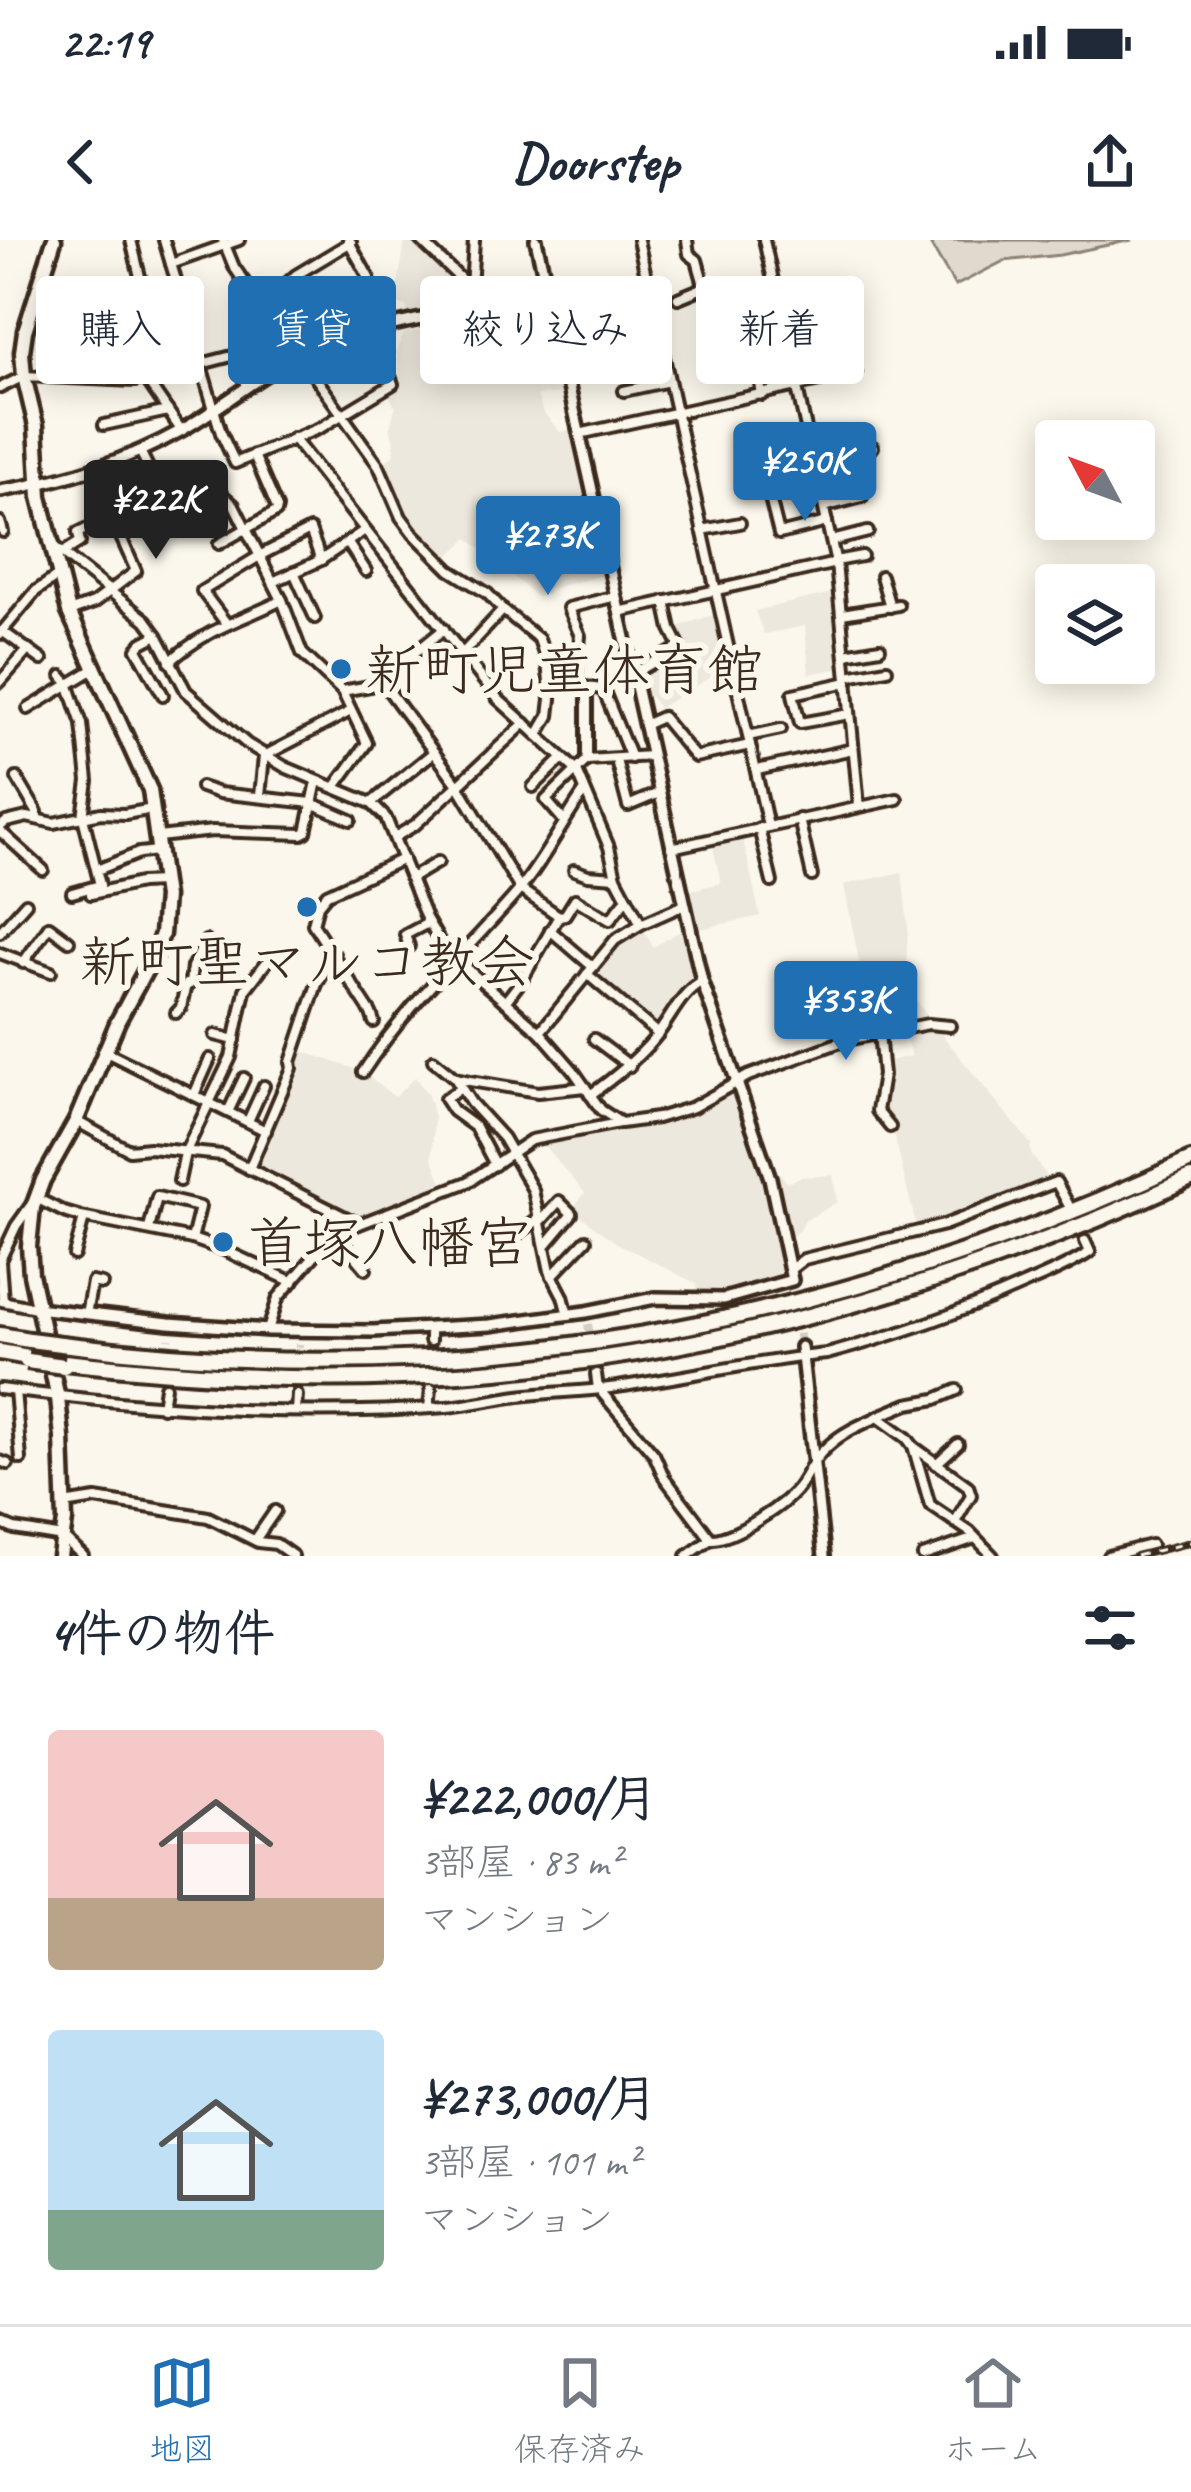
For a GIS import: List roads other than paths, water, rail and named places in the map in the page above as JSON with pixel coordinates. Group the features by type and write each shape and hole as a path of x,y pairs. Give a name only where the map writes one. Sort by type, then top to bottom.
{"highway":[{"path":"0,1335 147,1354 318,1362 454,1358 569,1346 696,1326 826,1296 959,1255 1191,1160"},
{"path":"0,1355 64,1364 279,1378 398,1378 512,1370 629,1354 783,1324 874,1300 1094,1221 1191,1178"}],"main road":[{"path":"54,240 22,352 34,412 38,485 58,549 69,612 143,772 164,882 164,920 158,945 35,1198 29,1254 36,1308 58,1398 64,1504 60,1556"}],"street":[{"path":"131,240 140,276"},
{"path":"164,240 174,276"},
{"path":"171,264 239,240"},
{"path":"419,240 456,276"},
{"path":"472,276 474,240"},
{"path":"536,240 544,276"},
{"path":"638,240 646,276"},
{"path":"678,298 704,285 687,240"},
{"path":"764,240 836,562 859,806"},
{"path":"295,276 351,241 368,276"},
{"path":"224,243 240,276"},
{"path":"204,374 235,463 343,416 393,384"},
{"path":"0,388 24,376 36,376"},
{"path":"149,384 181,430"},
{"path":"0,491 38,485 140,451 250,384"},
{"path":"318,384 379,466 401,517 413,532 450,570 487,593 539,639 551,683 549,716 538,735"},
{"path":"568,384 702,981 770,1178 792,1275"},
{"path":"624,391 656,384"},
{"path":"670,384 757,770 772,882"},
{"path":"760,384 762,395"},
{"path":"579,434 813,384"},
{"path":"104,425 168,411"},
{"path":"293,438 498,698 577,771 609,847 616,877 641,924"},
{"path":"814,462 873,447"},
{"path":"140,451 165,502"},
{"path":"219,544 276,512 254,455"},
{"path":"122,538 180,497 209,483 234,505 282,600 302,653 342,691 367,743 335,788"},
{"path":"818,483 769,494 779,534 827,522"},
{"path":"58,549 80,542 78,532 137,504 129,490"},
{"path":"824,507 862,497"},
{"path":"69,612 88,607 136,571 112,517"},
{"path":"702,530 740,523"},
{"path":"226,623 202,591 310,530 321,560"},
{"path":"273,582 321,560 365,530"},
{"path":"832,541 868,532"},
{"path":"347,542 366,571"},
{"path":"58,549 146,620 193,698 264,756 371,803 386,818 428,923 444,949 540,1032 601,1111 621,1123"},
{"path":"619,612 862,556"},
{"path":"294,572 315,618"},
{"path":"41,660 1,632 36,591 59,575"},
{"path":"842,614 894,606 881,576"},
{"path":"574,686 580,636 568,608 616,596"},
{"path":"170,662 198,638 282,600"},
{"path":"633,674 680,647 665,601"},
{"path":"463,653 503,610"},
{"path":"342,691 381,680 444,629"},
{"path":"157,635 137,649 163,695"},
{"path":"845,654 880,648"},
{"path":"0,682 28,650"},
{"path":"630,661 614,666 603,689 631,758"},
{"path":"28,709 65,679 95,669"},
{"path":"850,714 800,723 793,694 887,669"},
{"path":"65,679 82,724 88,782 83,817 100,885 72,892"},
{"path":"381,680 458,785 520,890 559,916 565,915 575,899 610,920 626,898"},
{"path":"551,683 603,689"},
{"path":"564,821 546,800 587,760 587,688"},
{"path":"264,756 351,711"},
{"path":"644,725 662,717 695,757 781,729"},
{"path":"395,837 415,825 525,723"},
{"path":"757,770 853,749"},
{"path":"371,803 434,752"},
{"path":"260,796 264,756"},
{"path":"587,760 651,756"},
{"path":"533,787 562,759"},
{"path":"616,760 628,806 659,793"},
{"path":"17,778 37,819"},
{"path":"97,870 159,844 213,831 302,834 317,781"},
{"path":"200,788 312,803 352,820"},
{"path":"363,1072 390,1031 520,890 584,792"},
{"path":"671,848 896,799"},
{"path":"43,870 0,829 6,822 27,817 54,824 153,808"},
{"path":"799,820 812,876"},
{"path":"374,1022 313,924 327,894 403,860"},
{"path":"411,878 438,862"},
{"path":"574,870 616,877"},
{"path":"91,894 164,882"},
{"path":"0,932 26,903"},
{"path":"540,1032 615,940 684,905"},
{"path":"505,1003 559,916"},
{"path":"409,946 405,935 428,923"},
{"path":"23,963 49,926 69,940"},
{"path":"550,930 658,1034"},
{"path":"176,1013 206,941"},
{"path":"0,953 51,972"},
{"path":"249,1169 292,1068 317,984 334,954"},
{"path":"178,1181 185,1154 231,1057 245,990 266,963"},
{"path":"455,1078 538,1091 588,1091 630,1066 682,996 702,981"},
{"path":"268,1330 278,1298 326,1242 464,1184 531,1140 693,1107 738,1082 818,1049 928,1024 950,1026"},
{"path":"879,1033 883,1075 877,1111 890,1127"},
{"path":"215,1035 235,1040"},
{"path":"594,1039 630,1066"},
{"path":"105,1052 266,1131"},
{"path":"194,1095 210,1059"},
{"path":"433,1060 455,1078 513,1152 533,1190 552,1276 568,1315"},
{"path":"228,1112 244,1078"},
{"path":"248,1121 263,1086"},
{"path":"461,1088 446,1099 453,1111 475,1127 494,1165"},
{"path":"76,1121 128,1150 222,1155 360,1225"},
{"path":"293,1282 192,1239 84,1218 35,1198 0,1260 2,1301 36,1308 268,1330 430,1335 568,1315 587,1318 655,1298 724,1298 792,1275 804,1258 944,1225 1056,1182 1068,1204"},
{"path":"149,1229 158,1197 200,1207 192,1239"},
{"path":"497,1249 560,1202 572,1214 546,1245"},
{"path":"74,1255 84,1218"},
{"path":"338,1235 366,1269"},
{"path":"552,1276 586,1240"},
{"path":"0,1389 162,1407 368,1412 600,1389 862,1345 983,1303 1074,1263 1090,1252 1085,1241"},
{"path":"86,1314 92,1282 102,1284"},
{"path":"170,1323 170,1338"},
{"path":"299,1344 300,1330"},
{"path":"801,1352 824,1556"},
{"path":"596,1374 603,1394 654,1454 664,1477 712,1539"},
{"path":"162,1407 165,1387"},
{"path":"429,1408 431,1389"},
{"path":"687,1556 712,1539 726,1540 772,1511 844,1433 908,1404 957,1390"},
{"path":"15,1391 21,1459"},
{"path":"296,1411 297,1395"},
{"path":"878,1417 968,1486 971,1495 955,1522"},
{"path":"936,1464 958,1444"},
{"path":"913,1446 930,1505 994,1556"},
{"path":"64,1504 95,1499 208,1517 256,1540 276,1544 293,1556"},
{"path":"256,1540 275,1510"},
{"path":"0,1522 63,1537 83,1556"},
{"path":"923,1556 977,1538"},
{"path":"1108,1556 1151,1545"}],"tunnel":[{"path":"792,1280 801,1347"},
{"path":"588,1324 596,1374"},
{"path":"165,1387 169,1338"},
{"path":"430,1341 431,1389"},
{"path":"297,1395 299,1344"}],"railway":[{"path":"1136,1556 1191,1542"}],"place":[{"name":"新町児童体育館","path":"341,669"},
{"name":"新町聖マルコ教会","path":"307,907"},
{"name":"首塚八幡宮","path":"223,1242"}]}
